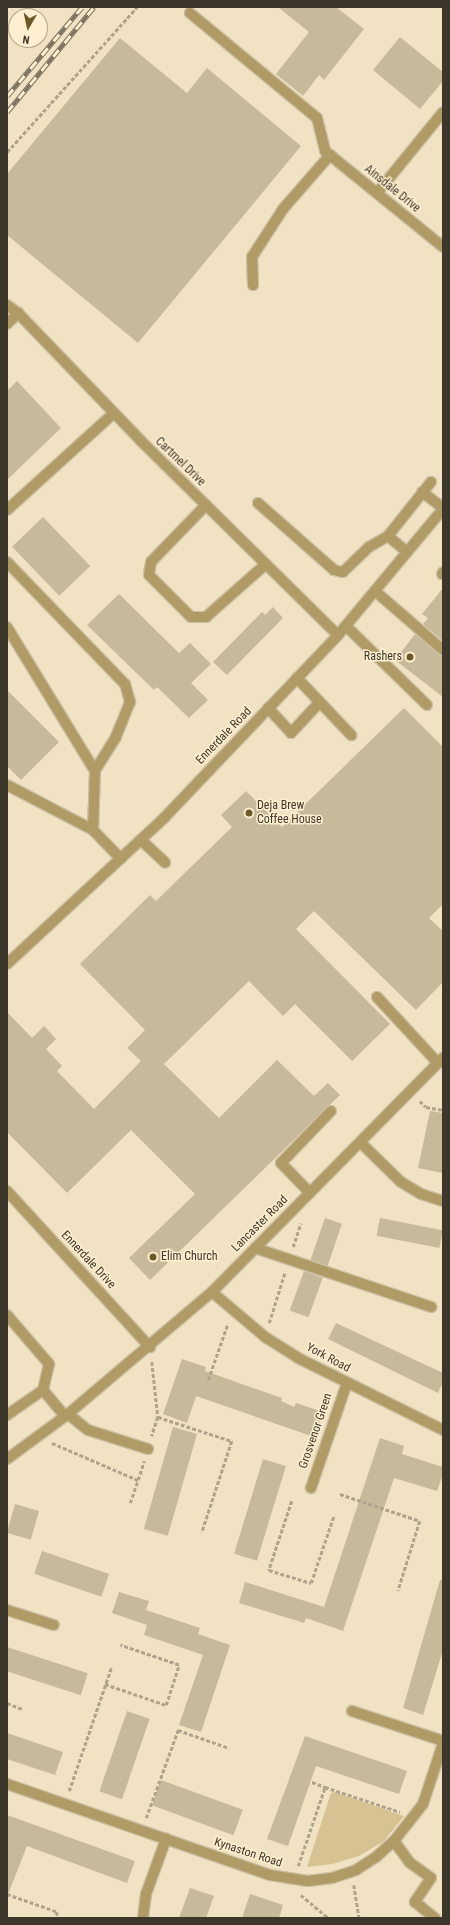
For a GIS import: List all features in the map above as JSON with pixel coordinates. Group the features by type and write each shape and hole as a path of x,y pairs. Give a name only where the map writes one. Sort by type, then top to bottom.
{"street":[{"path":"190,13 318,118 328,153 283,209 252,257 253,285"},
{"path":"377,193 443,112"},
{"name":"Ainsdale Drive","path":"328,153 443,247"},
{"name":"Cartmel Drive","path":"7,305 18,313 114,413 338,635"},
{"path":"7,324 18,313"},
{"path":"7,510 114,413"},
{"path":"258,503 334,570 343,572 369,547 388,536 431,482"},
{"path":"422,492 443,509"},
{"path":"206,505 152,562 149,575 191,617 206,618 266,564"},
{"name":"Ennerdale Road","path":"7,964 141,840 297,678 346,626 443,509"},
{"path":"388,536 407,552"},
{"path":"7,562 125,684 130,702 116,737 95,771 93,830"},
{"path":"374,591 443,650"},
{"path":"346,626 428,705"},
{"path":"7,627 95,771"},
{"path":"297,678 352,736"},
{"path":"268,708 291,733 319,702"},
{"path":"7,785 93,830 121,859"},
{"path":"141,840 166,862"},
{"path":"377,997 441,1060"},
{"name":"Lancaster Road","path":"7,1459 66,1415 150,1347 212,1292 361,1143 441,1060"},
{"path":"310,1193 281,1163 331,1111"},
{"path":"361,1143 401,1182 421,1194 443,1201"},
{"name":"Ennerdale Drive","path":"7,1191 150,1347"},
{"path":"255,1248 431,1307"},
{"name":"York Road","path":"212,1292 265,1337 347,1383 443,1430"},
{"path":"7,1315 49,1364 43,1390 7,1415"},
{"name":"Grosvenor Green","path":"311,1488 347,1383"},
{"path":"43,1390 66,1415 88,1430 148,1449"},
{"path":"7,1610 54,1624"},
{"path":"352,1712 443,1742"},
{"name":"Kynaston Road","path":"7,1784 270,1875 296,1880 332,1878 350,1872 376,1857 394,1841 414,1817 433,1781 443,1742"},
{"path":"143,1918 146,1894 166,1839"},
{"path":"394,1841 409,1862 431,1878 415,1902 435,1918"}],"path":[{"path":"7,152 137,7"},
{"path":"410,1092 426,1107 443,1110"},
{"path":"208,1380 233,1309"},
{"path":"158,1417 232,1441 202,1532"},
{"path":"130,1503 138,1480"},
{"path":"340,1494 420,1521 398,1591"},
{"path":"292,1501 269,1570 311,1583 334,1515"},
{"path":"105,1684 166,1705 179,1665 120,1645"},
{"path":"64,1804 111,1668"},
{"path":"7,1703 23,1709"},
{"path":"142,1831 178,1730 229,1748"},
{"path":"312,1782 414,1817"},
{"path":"325,1787 296,1880 297,1892 328,1918"},
{"path":"350,1872 355,1888 358,1918"},
{"path":"7,1894 58,1912 55,1918"}],"shaded area":[{"path":"335,1792 404,1816 384,1841 359,1856 332,1864 307,1867 331,1793"}],"building":[{"path":"278,7 336,7 364,29 324,80 319,75 303,96 276,74 309,32"},
{"path":"400,37 443,72 443,81 420,109 373,70"},
{"path":"120,38 187,93 207,68 301,146 138,343 7,235 7,174"},
{"path":"17,381 61,428 7,480 7,391"},
{"path":"43,517 90,566 59,596 12,547"},
{"path":"443,588 443,641 423,624 428,618 422,614"},
{"path":"119,594 179,653 190,643 211,664 191,683 208,700 189,718 157,687 154,690 87,625"},
{"path":"273,607 283,618 227,675 213,662 262,612 265,615"},
{"path":"415,634 443,656 443,697 395,660"},
{"path":"7,690 59,742 21,780 7,766"},
{"path":"404,708 443,747 443,904 429,918 443,931 443,982 416,1010 314,911 296,929 390,1024 352,1061 295,1004 283,1016 249,981 164,1064 219,1118 277,1060 314,1096 328,1083 340,1095 150,1280 129,1258 195,1194 131,1130 67,1193 7,1132 7,1012 32,1038 44,1026 56,1039 46,1049 62,1066 57,1071 94,1109 141,1061 127,1048 145,1030 80,964 150,895 156,901 232,827 221,815 246,791 282,827"},
{"path":"430,1111 443,1113 443,1173 418,1168"},
{"path":"325,1218 342,1224 327,1266 310,1261"},
{"path":"380,1218 443,1230 439,1248 377,1236"},
{"path":"304,1271 323,1278 308,1317 290,1310"},
{"path":"336,1323 443,1373 443,1382 438,1393 328,1339"},
{"path":"182,1359 206,1367 205,1371 282,1398 281,1401 294,1407 296,1403 323,1412 314,1437 196,1396 187,1423 163,1414"},
{"path":"173,1427 197,1434 168,1536 144,1529"},
{"path":"380,1438 404,1446 402,1454 443,1467 443,1474 437,1491 394,1478 343,1631 306,1618 304,1623 239,1603 245,1582 324,1607"},
{"path":"263,1459 286,1466 257,1561 234,1554"},
{"path":"15,1504 39,1511 31,1540 7,1533"},
{"path":"42,1551 109,1574 101,1597 34,1574"},
{"path":"440,1580 443,1580 443,1650 423,1715 403,1708"},
{"path":"119,1592 149,1601 146,1610 200,1628 198,1634 230,1645 201,1732 179,1725 203,1655 144,1635 147,1625 112,1613"},
{"path":"7,1647 88,1673 81,1695 7,1671"},
{"path":"127,1711 150,1719 122,1799 99,1791"},
{"path":"7,1733 63,1752 55,1775 7,1759"},
{"path":"305,1736 407,1771 399,1794 316,1766 288,1846 267,1839"},
{"path":"161,1780 243,1810 234,1835 152,1805"},
{"path":"7,1815 135,1861 127,1883 27,1846 7,1897"},
{"path":"190,1888 214,1896 206,1918 179,1918"},
{"path":"250,1894 283,1905 279,1918 242,1918"}],"railway":[{"path":"7,96 82,7"},
{"path":"7,112 94,7"}],"place":[{"name":"Rashers","path":"410,657"},
{"name":"Deja Brew Coffee House","path":"249,813"},
{"name":"Elim Church","path":"153,1257"}]}
